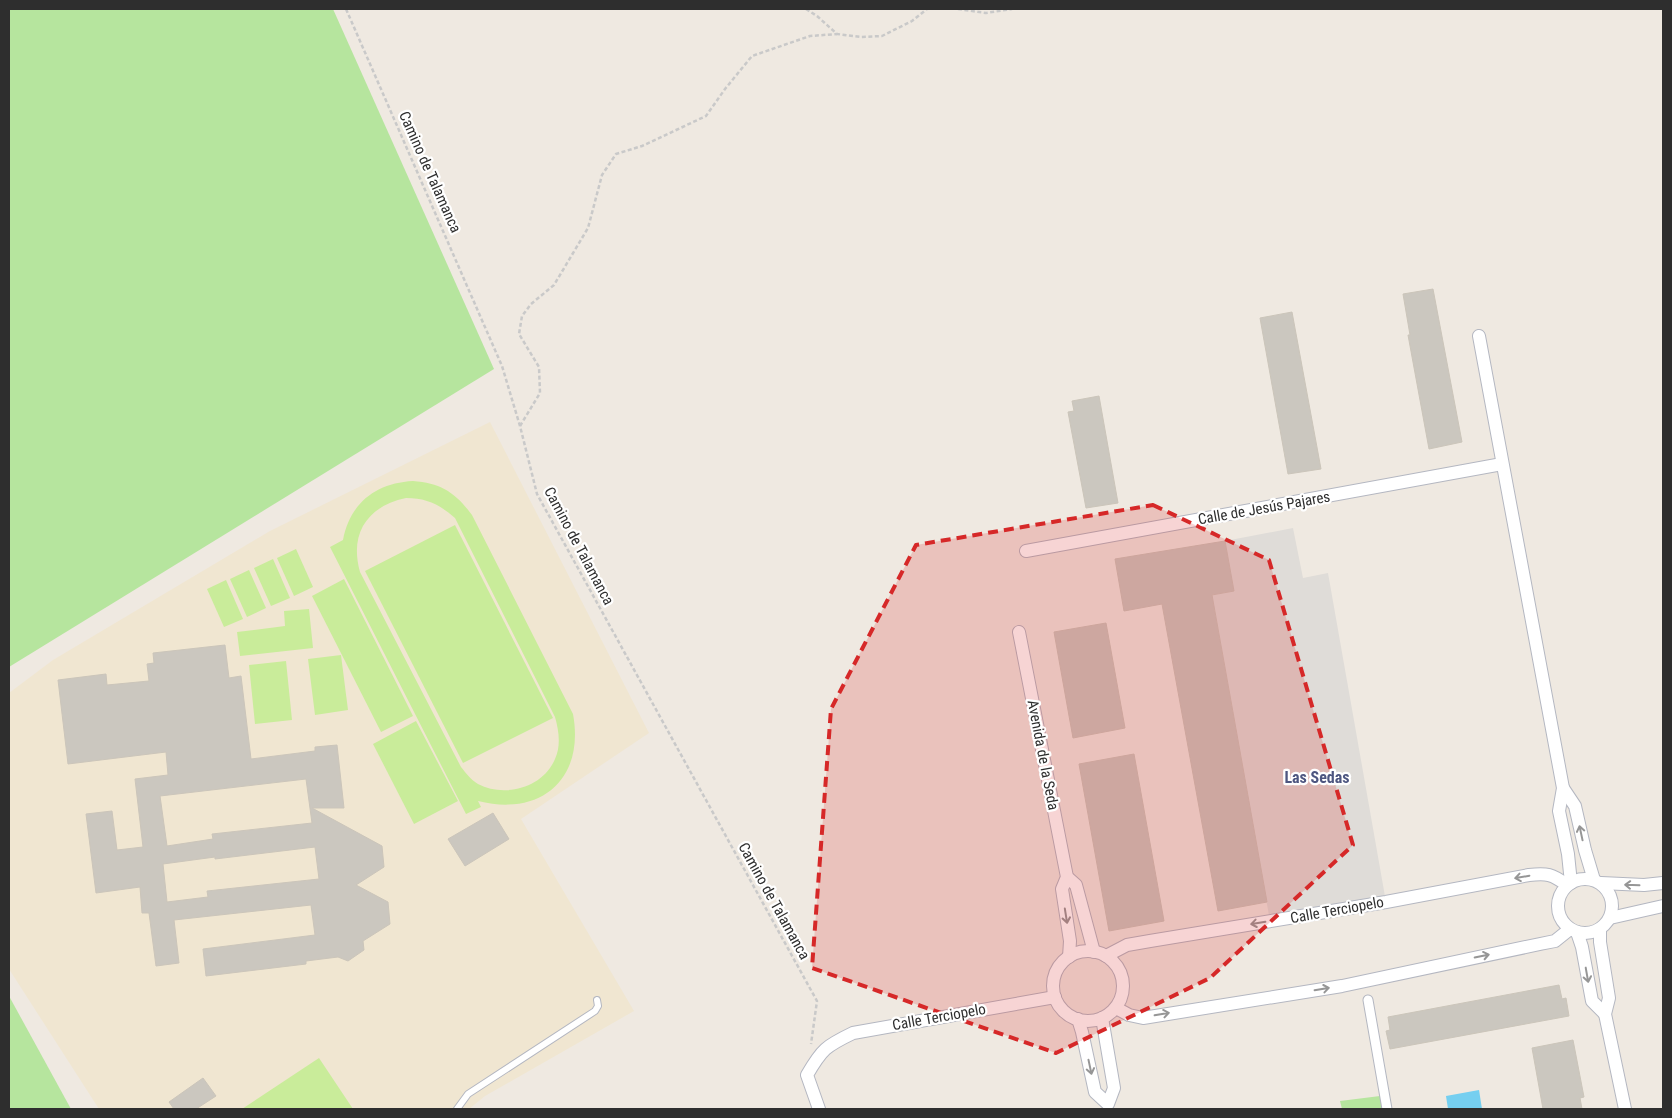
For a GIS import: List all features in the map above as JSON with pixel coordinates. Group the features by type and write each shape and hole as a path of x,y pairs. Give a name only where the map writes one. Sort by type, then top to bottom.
{"street":[{"path":"1479,336 1563,788 1559,811 1568,854 1569,884"},
{"name":"Calle de Jesús Pajares","path":"1026,551 1502,464"},
{"name":"Avenida de la Seda","path":"1019,632 1067,877 1062,889 1070,941 1069,957"},
{"path":"1116,1008 1129,1016 1143,1018 1342,986 1540,944 1555,940 1574,930 1585,933 1600,929 1610,918 1612,910 1611,895 1597,882 1585,850 1576,806 1563,788"},
{"name":"Calle Terciopelo","path":"1106,956 1127,946 1150,941 1386,902 1529,875 1544,873 1569,884"},
{"name":"Avenida de la Seda","path":"1067,877 1076,885 1094,952"},
{"path":"1605,1014 1592,1000 1582,947 1574,930 1560,917 1558,910 1561,894 1569,884 1578,880 1644,885 1663,882"},
{"path":"1610,918 1663,906"},
{"path":"1600,929 1600,942 1609,998 1605,1014 1625,1109"},
{"path":"1082,952 1094,952 1106,956 1113,961 1122,976 1123,992 1116,1008 1094,1021 1078,1020 1063,1011 1054,997 1056,972 1069,957 1082,952"},
{"name":"Calle Terciopelo","path":"819,1109 807,1075 819,1055 831,1044 853,1033 1054,997"},
{"path":"1368,1000 1387,1109"},
{"path":"1102,1018 1114,1088 1108,1107"},
{"path":"1078,1020 1095,1092 1108,1107"}],"lane":[{"path":"457,1109 468,1094 596,1011 598,1006 597,1000"}],"path":[{"name":"Camino de Talamanca","path":"346,9 502,366 520,426 537,494 817,1001 811,1048"},
{"path":"806,9 837,34"},
{"path":"520,426 540,393 539,367 519,334 522,316 531,304 554,285 588,228 602,175 616,154 642,146 706,116 752,56 810,36 837,34 861,38 882,36 912,21 927,9"},
{"path":"958,9 986,13 1012,9"}],"highlighted area":[{"path":"1153,505 1269,560 1353,845 1210,978 1056,1053 812,968 831,709 916,545"}],"shaded area":[{"path":"490,422 649,733 521,819 634,1011 485,1096 469,1109 99,1109 9,969 9,693 53,660 270,531"},
{"path":"1293,528 1303,578 1328,573 1386,902 1270,921 1215,611 1209,596 1234,591 1225,541"}],"green space":[{"path":"9,9 333,9 494,369 9,667"},
{"path":"423,482 447,490 472,515 573,714 575,737 572,757 565,774 554,788 539,798 521,803 501,805 478,801 481,807 466,814 330,547 343,540 346,527 352,515 367,497 387,486 400,483","holes":["406,498 420,499 432,503 455,518 555,717 559,738 555,759 542,777 522,788 511,790 488,788 475,782 461,767 360,572 357,545 365,523 381,507"]},
{"path":"455,525 553,718 463,763 365,571"},
{"path":"296,549 313,587 294,596 277,558"},
{"path":"273,559 290,598 271,606 254,568"},
{"path":"249,570 266,608 247,617 230,579"},
{"path":"344,579 413,716 381,732 312,596"},
{"path":"226,580 243,619 224,627 207,589"},
{"path":"309,609 313,648 240,656 237,632 285,626 284,611"},
{"path":"341,655 348,710 315,715 308,659"},
{"path":"286,661 292,720 255,724 249,665"},
{"path":"416,721 458,801 414,824 373,744"},
{"path":"9,996 71,1109 9,1109"},
{"path":"319,1058 353,1109 242,1109"},
{"path":"1380,1096 1382,1109 1342,1109 1340,1101"}],"water":[{"path":"1479,1090 1482,1109 1448,1109 1446,1096"}],"building":[{"path":"1433,289 1462,442 1429,449 1408,335 1410,335 1403,294"},
{"path":"1292,312 1321,469 1288,474 1260,318"},
{"path":"1099,396 1118,503 1086,508 1068,412 1074,411 1072,401"},
{"path":"1225,541 1234,591 1212,595 1267,902 1218,911 1162,604 1124,611 1115,559"},
{"path":"1106,623 1125,728 1073,738 1054,632"},
{"path":"225,645 229,678 241,676 251,759 315,751 315,747 337,745 344,808 312,808 382,846 384,867 356,885 388,902 390,924 363,941 364,950 348,961 338,957 306,961 306,964 206,976 203,949 315,935 311,905 174,920 179,963 156,966 149,913 142,913 140,887 96,893 86,814 112,811 117,850 143,847 135,779 168,775 166,752 68,764 58,680 106,674 107,685 149,681 147,664 154,663 153,653","holes":["306,779 312,823 212,834 213,839 167,846 160,796","315,847 319,879 207,891 208,897 167,902 163,864"]},
{"path":"1134,754 1164,921 1109,931 1079,764"},
{"path":"493,813 509,839 465,866 448,839"},
{"path":"1559,985 1562,999 1566,998 1569,1016 1390,1049 1386,1031 1390,1030 1388,1017"},
{"path":"1573,1040 1584,1097 1580,1098 1582,1109 1543,1109 1532,1048"},
{"path":"203,1078 216,1096 196,1109 174,1109 169,1102"}],"district":[{"name":"Las Sedas","path":"1317,777"}]}
